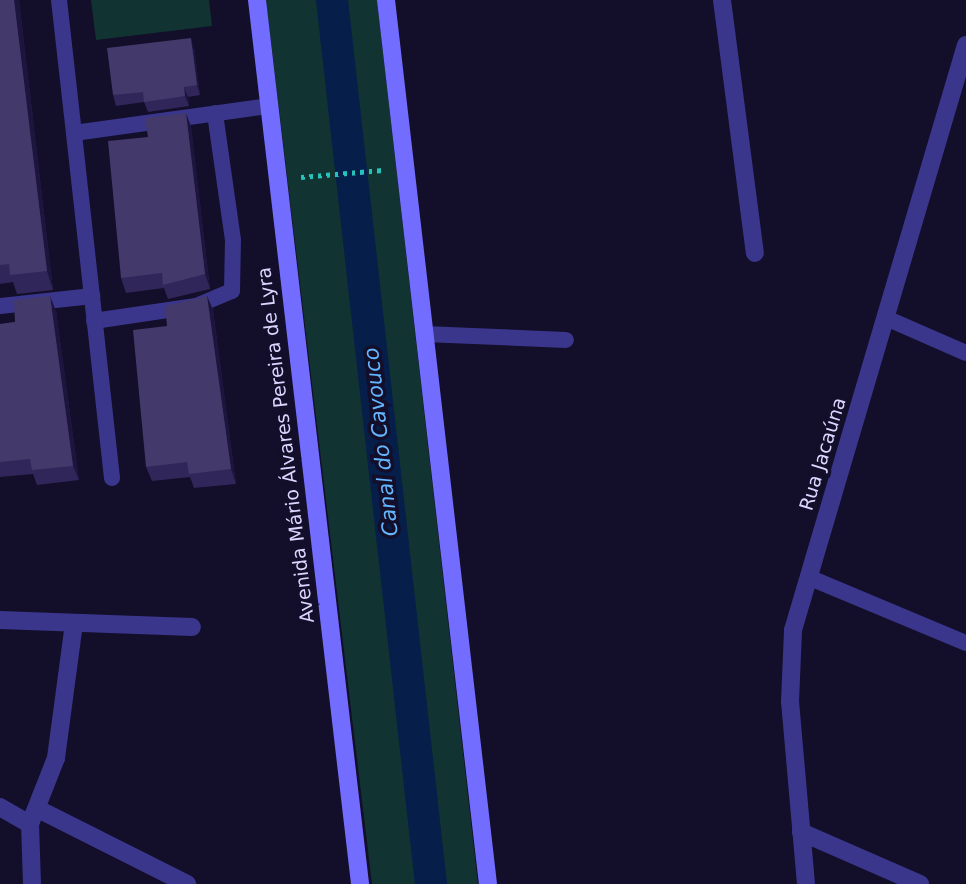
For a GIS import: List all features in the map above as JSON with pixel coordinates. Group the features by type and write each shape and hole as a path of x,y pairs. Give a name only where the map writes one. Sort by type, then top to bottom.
{"street":[{"name":"Avenida Mário Álvares Pereira de Lyra","path":"257,0 360,884"},
{"path":"386,0 488,884"},
{"path":"722,0 755,253"},
{"name":"Rua Jacaúna","path":"806,884 788,666 808,578 966,45"},
{"path":"0,620 192,627"},
{"path":"32,884 34,817 56,758 74,623"},
{"path":"0,807 34,817 187,884"},
{"path":"801,832 920,884"}],"lane":[{"path":"59,0 112,478"},
{"path":"74,133 268,106"},
{"path":"94,321 197,306 232,290 233,240 215,113"},
{"path":"0,306 92,296"},
{"path":"886,318 966,353"},
{"path":"424,334 566,340"},
{"path":"808,578 966,643"}],"path":[{"path":"333,174 369,171"}],"green space":[{"path":"91,0 209,0 212,26 96,40"},
{"path":"266,0 377,0 478,884 372,884"}],"building":[{"path":"0,0 14,0 47,271 10,275 9,264 0,265"},
{"path":"191,38 197,85 184,87 185,96 144,102 143,92 113,95 107,48"},
{"path":"186,113 205,274 163,285 162,273 121,278 108,141 148,137 145,118"},
{"path":"50,296 73,466 32,470 30,459 0,462 0,324 15,322 14,300"},
{"path":"207,296 231,469 189,474 187,462 146,467 133,330 167,326 165,306"}],"waterway":[{"name":"Canal do Cavouco","path":"332,0 431,884"}]}
